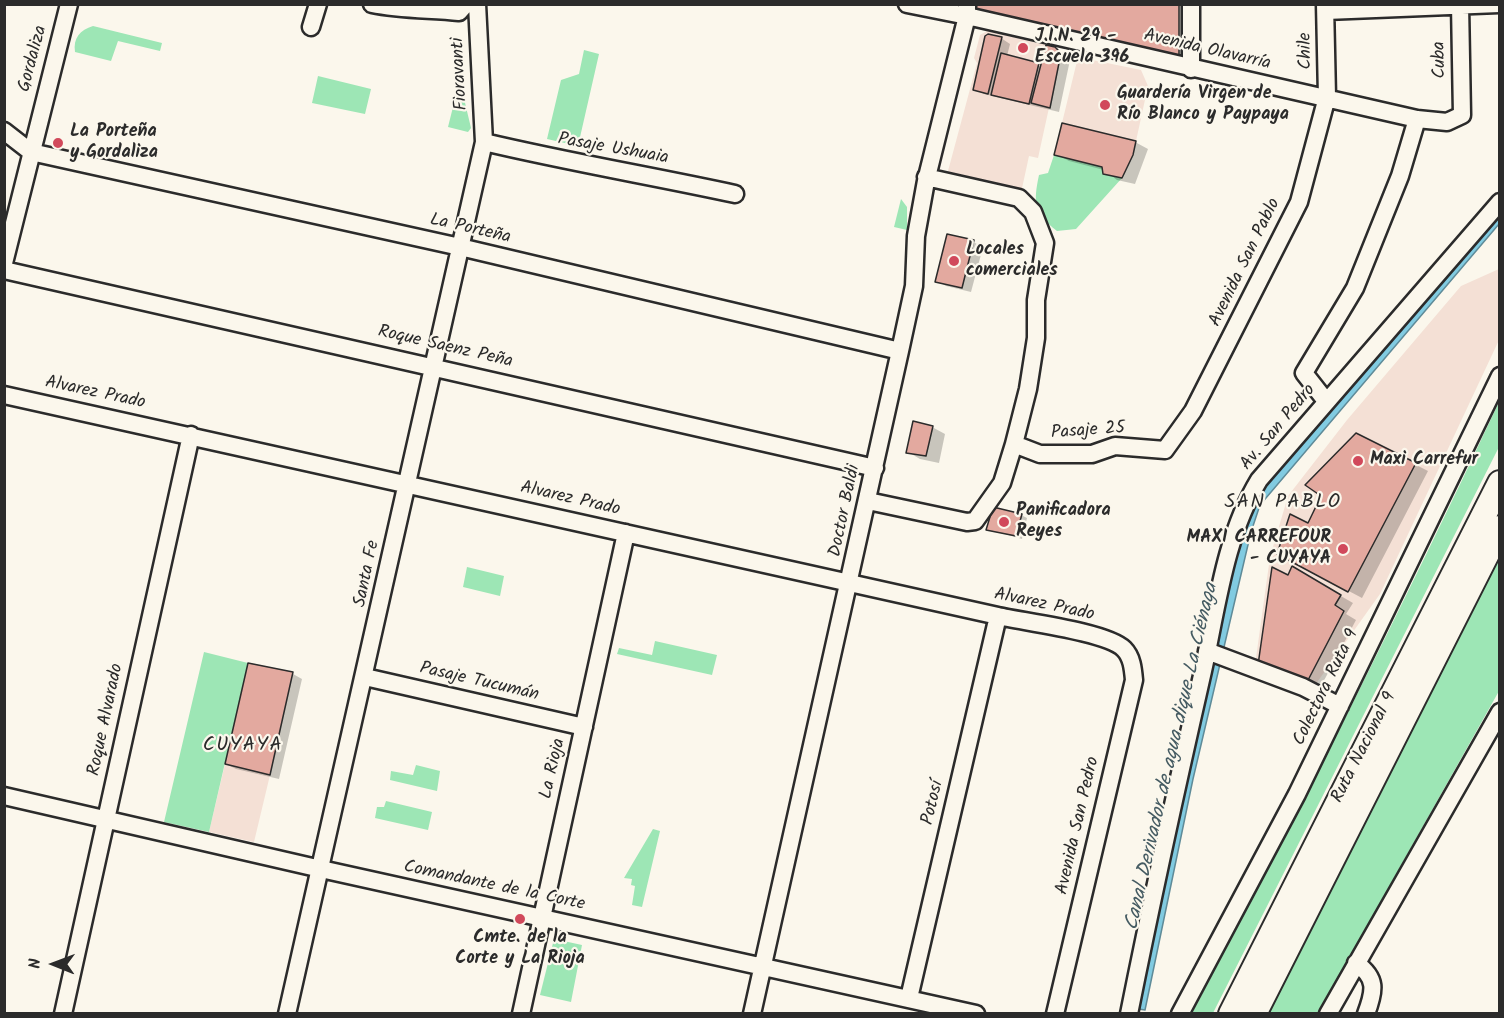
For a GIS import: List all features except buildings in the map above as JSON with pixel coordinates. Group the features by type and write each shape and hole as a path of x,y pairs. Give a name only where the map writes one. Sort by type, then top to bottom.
{"highway":[{"name":"Ruta Nacional 9","path":"1231,1014 1500,483"},
{"name":"Ruta Nacional 9","path":"1254,1014 1500,528"}],"street":[{"name":"Gordaliza","path":"4,263 69,4"},
{"path":"312,27 318,4"},
{"path":"372,4 401,10 422,8 459,12 466,4"},
{"name":"Fioravanti","path":"477,4 484,142"},
{"name":"Avenida Olavarría","path":"907,4 967,10 1191,69 1327,97 1417,119 1448,122 1462,115"},
{"path":"1191,4 1191,69"},
{"path":"1326,8 1499,4"},
{"name":"Cuba","path":"1460,6 1462,115"},
{"name":"Chile","path":"1326,8 1327,97"},
{"name":"Doctor Baldi","path":"752,1014 868,501 914,286 916,236 927,177 967,10"},
{"name":"Avenida San Pablo","path":"1176,437 1193,411 1299,202 1327,97"},
{"path":"1326,401 1304,373 1355,288 1400,176 1417,119"},
{"path":"4,131 31,152"},
{"name":"Pasaje Ushuaia","path":"484,142 578,165 657,177 735,194"},
{"name":"Santa Fe","path":"287,1014 365,677 484,142"},
{"name":"La Porteña","path":"31,152 460,247 900,351"},
{"path":"868,501 967,522 975,521 1002,483 1028,389 1036,338 1035,300 1045,243 1033,212 1019,198 927,177"},
{"name":"Av. San Pedro","path":"1129,1014 1158,869 1235,530 1247,500 1259,480 1326,401 1500,202"},
{"name":"Roque Saenz Peña","path":"4,270 433,365 875,468"},
{"name":"Colectora Ruta 9","path":"1180,1014 1297,794 1500,376"},
{"name":"Alvarez Prado","path":"4,395 1105,638 1124,649"},
{"name":"Roque Alvarado","path":"63,1014 190,435"},
{"name":"Pasaje 25","path":"1014,444 1040,454 1092,454 1115,446 1165,450 1176,437"},
{"name":"La Rioja","path":"521,1014 626,533"},
{"name":"Potosí","path":"909,998 998,616"},
{"name":"Avenida San Pedro","path":"1055,1014 1134,680 1132,663 1124,649"},
{"path":"1208,651 1303,687 1340,706"},
{"name":"Pasaje Tucumán","path":"365,677 584,727"},
{"path":"1328,1014 1500,712"},
{"name":"Comandante de la Corte","path":"4,796 321,869 976,1014"},
{"path":"1356,963 1369,972 1372,982 1372,992 1365,1014"}],"shaded area":[{"path":"987,31 1055,47 1061,53 1038,158 1029,156 1021,193 949,176 948,171 977,63 974,58 980,35"},
{"name":"Guardería Virgen de Río Blanco y Paypaya","path":"1078,57 1141,70 1148,86 1136,141 1062,123"},
{"path":"1499,269 1499,340 1380,594 1313,688 1255,665 1270,557 1288,496 1347,420 1461,286"},
{"path":"225,764 270,775 254,842 209,832"}],"green space":[{"path":"93,26 162,43 160,51 118,41 111,61 75,52 78,35"},
{"path":"584,50 599,54 578,146 547,139 561,80 579,74"},
{"path":"318,76 371,89 365,114 312,103"},
{"path":"458,87 462,90 471,128 468,132 448,127"},
{"path":"1054,155 1102,167 1103,174 1122,178 1076,229 1057,231 1044,219 1037,207 1036,193 1039,175 1048,173"},
{"path":"901,199 907,207 907,230 894,227"},
{"path":"1499,402 1499,447 1213,1013 1192,1013 1349,710"},
{"path":"1499,546 1499,691 1318,1013 1265,1014"},
{"path":"467,567 504,576 500,596 463,587"},
{"path":"655,641 717,655 712,675 617,654 619,648 652,655"},
{"path":"204,652 248,663 209,832 164,822"},
{"path":"416,765 440,771 437,791 390,780 391,771 413,775"},
{"path":"386,801 432,812 428,830 375,818 377,807 384,807"},
{"path":"653,829 660,831 642,907 632,905 635,886 631,885 632,879 624,878"},
{"path":"559,940 582,945 571,1002 540,995 553,943"}],"water":[{"path":"1499,206 1499,224 1260,505 1251,532 1193,779 1145,1010 1132,1008 1141,959 1249,500"}],"place":[{"name":"J.I.N. 29 - Escuela 396","path":"1023,48"},
{"name":"Guardería Virgen de Río Blanco y Paypaya","path":"1105,105"},
{"name":"La Porteña y Gordaliza","path":"58,143"},
{"name":"Locales comerciales","path":"954,261"},
{"name":"Maxi Carrefur","path":"1358,461"},
{"name":"Panificadora Reyes","path":"1004,522"},
{"name":"MAXI CARREFOUR - CUYAYA","path":"1343,549"},
{"name":"Cmte. de la Corte y La Rioja","path":"520,919"}],"district":[{"name":"SAN PABLO","path":"1283,504"},
{"name":"CUYAYA","path":"243,747"}],"water label":[{"name":"Canal Derivador de agua dique La Ciénaga","path":"1173,757"}]}
